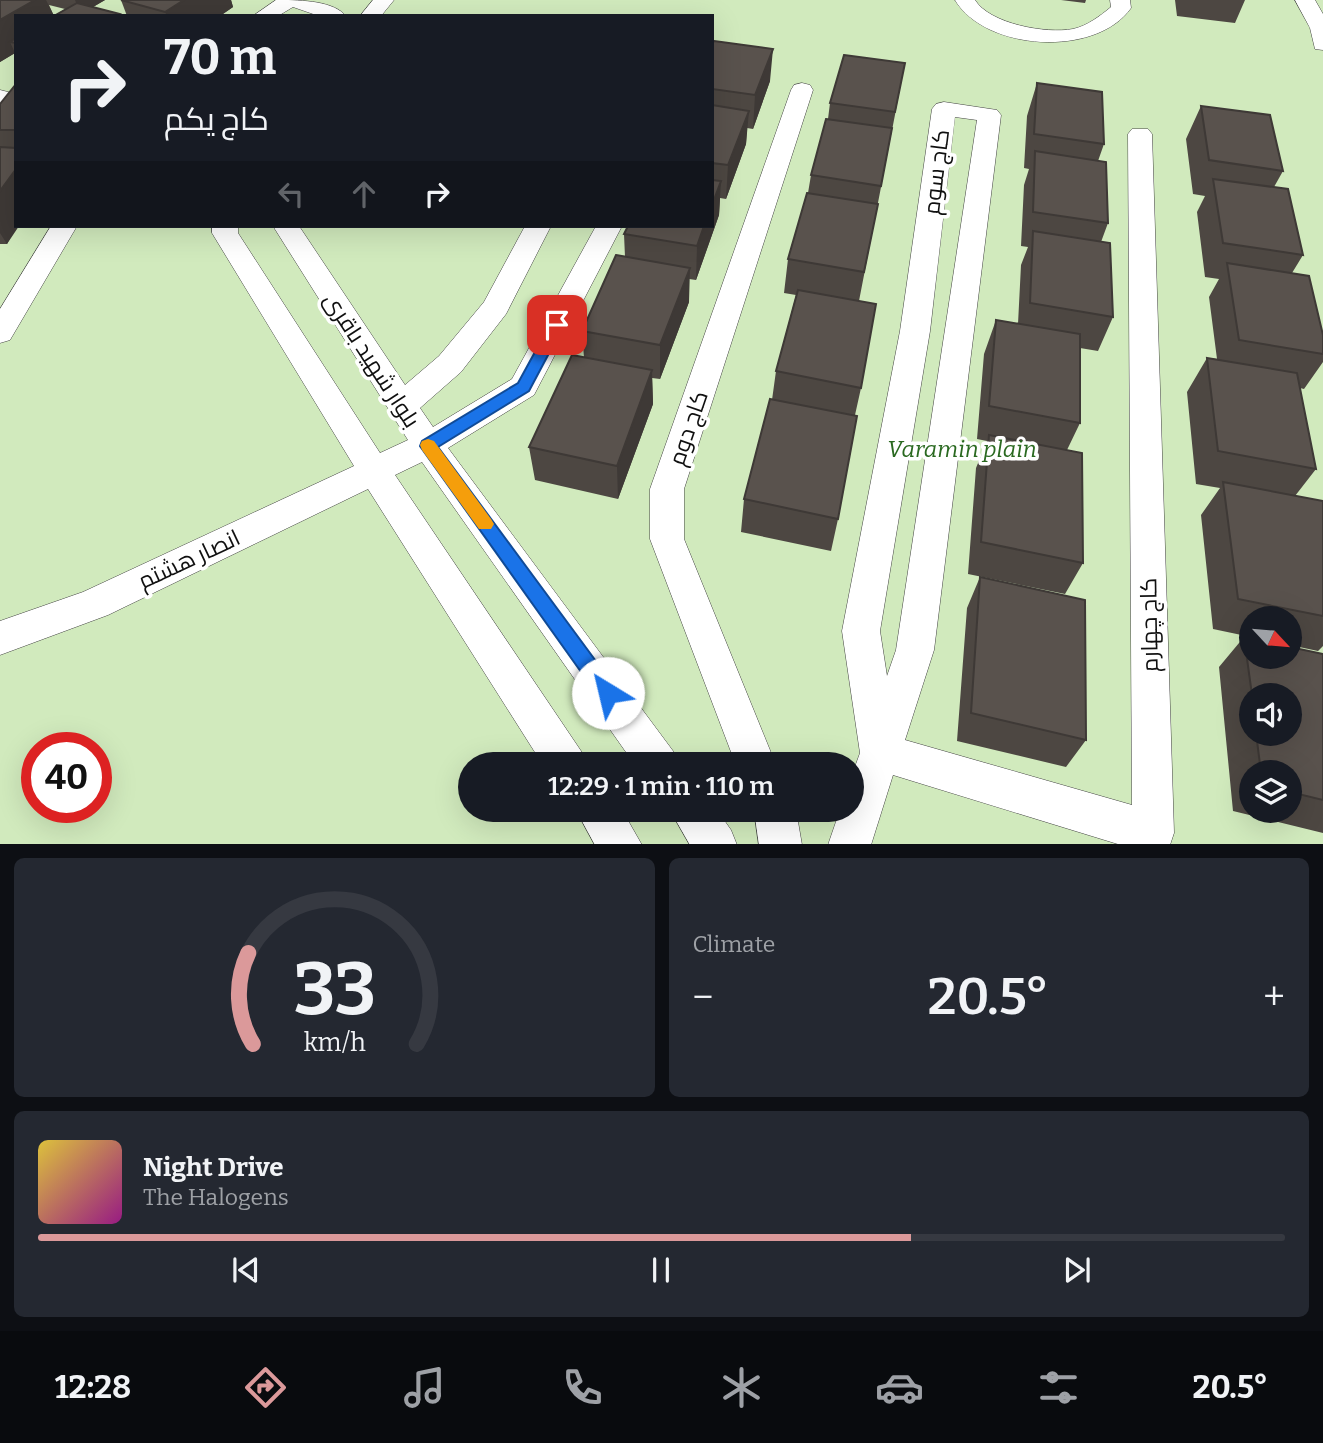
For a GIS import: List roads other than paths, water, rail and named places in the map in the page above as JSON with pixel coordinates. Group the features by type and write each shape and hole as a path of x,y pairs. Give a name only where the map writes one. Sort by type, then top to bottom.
{"street":[{"path":"266,14 291,0 338,10"},
{"path":"372,14 384,0"},
{"path":"965,0 968,8 978,17 1025,32 1071,36 1107,23 1121,4"},
{"path":"1305,0 1320,29 1323,44"},
{"name":"کاج دوم","path":"752,752 667,539 667,489 802,90"},
{"name":"کاج سوم","path":"849,844 915,650 989,116 944,109 915,331 861,631 880,752"},
{"path":"0,125 14,111"},
{"name":"کاج چهارم","path":"880,752 1153,833 1140,134"},
{"path":"0,333 63,228"},
{"path":"225,228 225,233 374,471 558,752"},
{"name":"بلوار شهید باقری","path":"287,228 428,446 650,752"},
{"path":"402,406 450,364 496,307 537,228"},
{"name":"انصار هشتم","path":"0,638 94,604 428,446 523,387 608,228"},
{"path":"605,822 620,844"},
{"path":"700,822 715,844"},
{"path":"777,822 781,844"}],"park label":[{"name":"Varamin plain","path":"962,449"}]}
